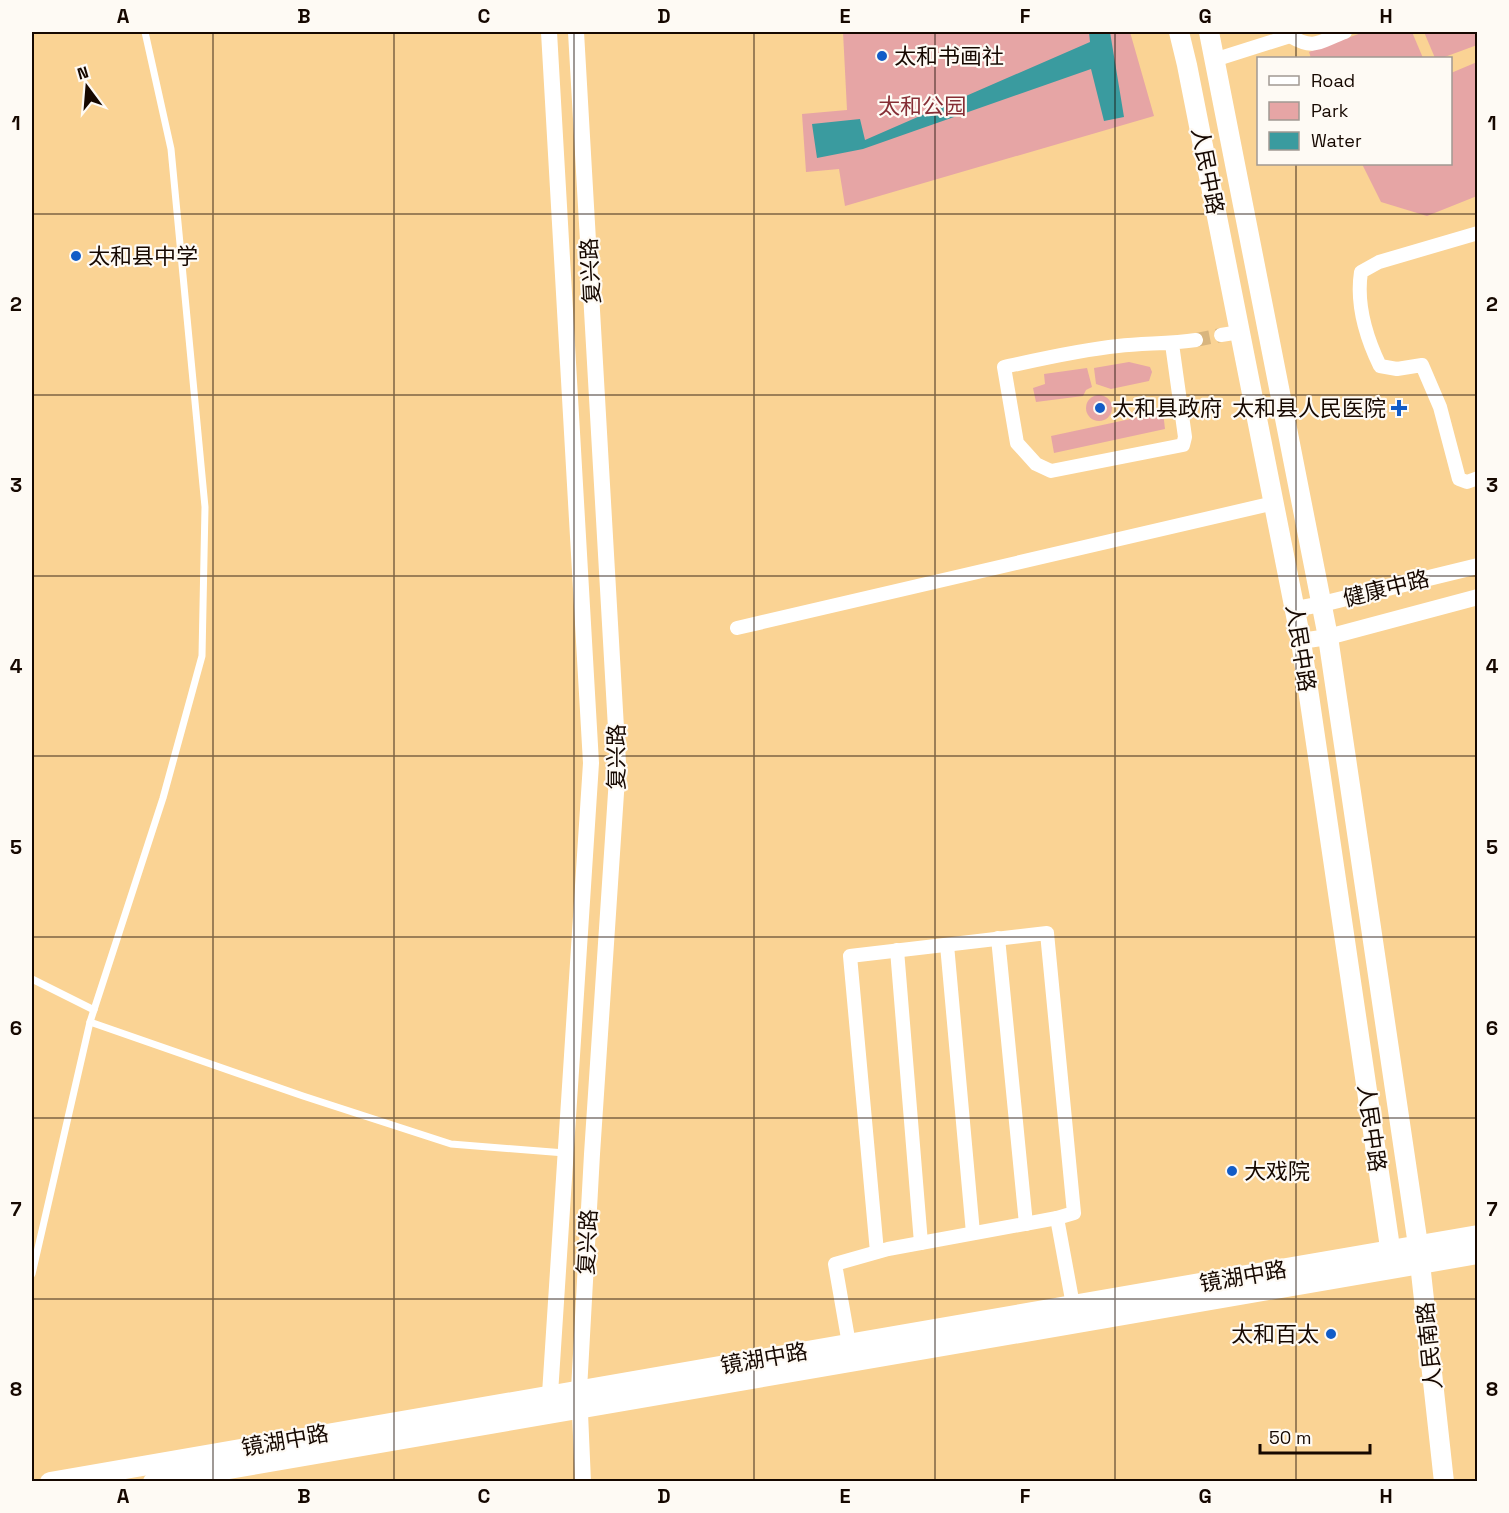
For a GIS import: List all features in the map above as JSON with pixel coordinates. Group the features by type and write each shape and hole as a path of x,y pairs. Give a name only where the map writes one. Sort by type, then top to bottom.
{"main road":[{"name":"人民中路","path":"1179,32 1187,65 1231,334 1274,503 1301,641 1392,1259"},
{"name":"人民中路","path":"1209,32 1328,637 1419,1255"},
{"name":"镜湖中路","path":"1419,1255 1478,1235"},
{"name":"镜湖中路","path":"579,1399 849,1344 1073,1305 1419,1255 1478,1254"},
{"name":"人民南路","path":"1419,1255 1443,1482"},
{"name":"镜湖中路","path":"50,1482 579,1399 1392,1259"},
{"name":"镜湖中路","path":"153,1482 548,1403"}],"street":[{"name":"复兴路","path":"548,1403 591,763 549,32"},
{"name":"复兴路","path":"576,32 618,763 591,1166 579,1399 584,1482"},
{"path":"1214,60 1291,34 1303,44 1311,45 1345,32"},
{"path":"1478,233 1379,262 1361,272 1359,286 1364,324 1380,366 1397,369 1422,365 1440,407 1459,479 1467,482 1478,478"},
{"path":"1172,344 1185,437 1183,445 1051,471 1036,464 1017,443 1004,367 1062,354 1119,345 1172,344 1197,340"},
{"path":"737,628 1274,503"},
{"name":"健康中路","path":"1295,609 1478,566"},
{"name":"健康中路","path":"1301,641 1328,637 1478,597"},
{"path":"849,1344 835,1264 877,1252 1074,1213 1047,933 850,956 877,1252"},
{"path":"998,938 1026,1224"},
{"path":"947,945 973,1233"},
{"path":"897,950 921,1243"},
{"path":"1057,1218 1073,1305"}],"lane":[{"path":"32,1275 90,1022 163,798 202,656 205,507 171,149 146,32"},
{"path":"32,979 94,1010"},
{"path":"90,1022 303,1096 451,1144 565,1153"}],"green space":[{"name":"太和公园","path":"843,32 1130,32 1154,116 845,206 839,169 806,172 802,114 847,110"},
{"path":"1364,32 1412,32 1423,57 1311,57 1309,52"},
{"path":"1424,32 1477,32 1477,45 1445,57 1435,57"},
{"path":"1477,62 1477,196 1427,216 1381,202 1362,165 1452,165 1452,73"},
{"path":"1129,362 1150,367 1152,372 1149,381 1111,389 1096,384 1094,368"},
{"path":"1087,368 1092,387 1086,390 1083,396 1036,402 1033,388 1045,384 1044,374"},
{"path":"1099,395 1108,399 1112,408 1108,417 1099,421 1090,417 1086,408 1090,399"},
{"path":"1163,412 1165,429 1054,453 1051,436"}],"water":[{"path":"1089,32 1110,32 1124,117 1104,121 1091,69 863,149 817,158 812,124 860,119 865,140 1090,42"}],"tunnel":[{"path":"1196,340 1221,335"}],"place":[{"name":"太和书画社","path":"882,56"},
{"name":"太和县中学","path":"76,256"},
{"name":"太和县政府","path":"1100,408"},
{"name":"太和县人民医院","path":"1399,408"},
{"name":"大戏院","path":"1232,1171"},
{"name":"太和百太","path":"1331,1334"}]}
